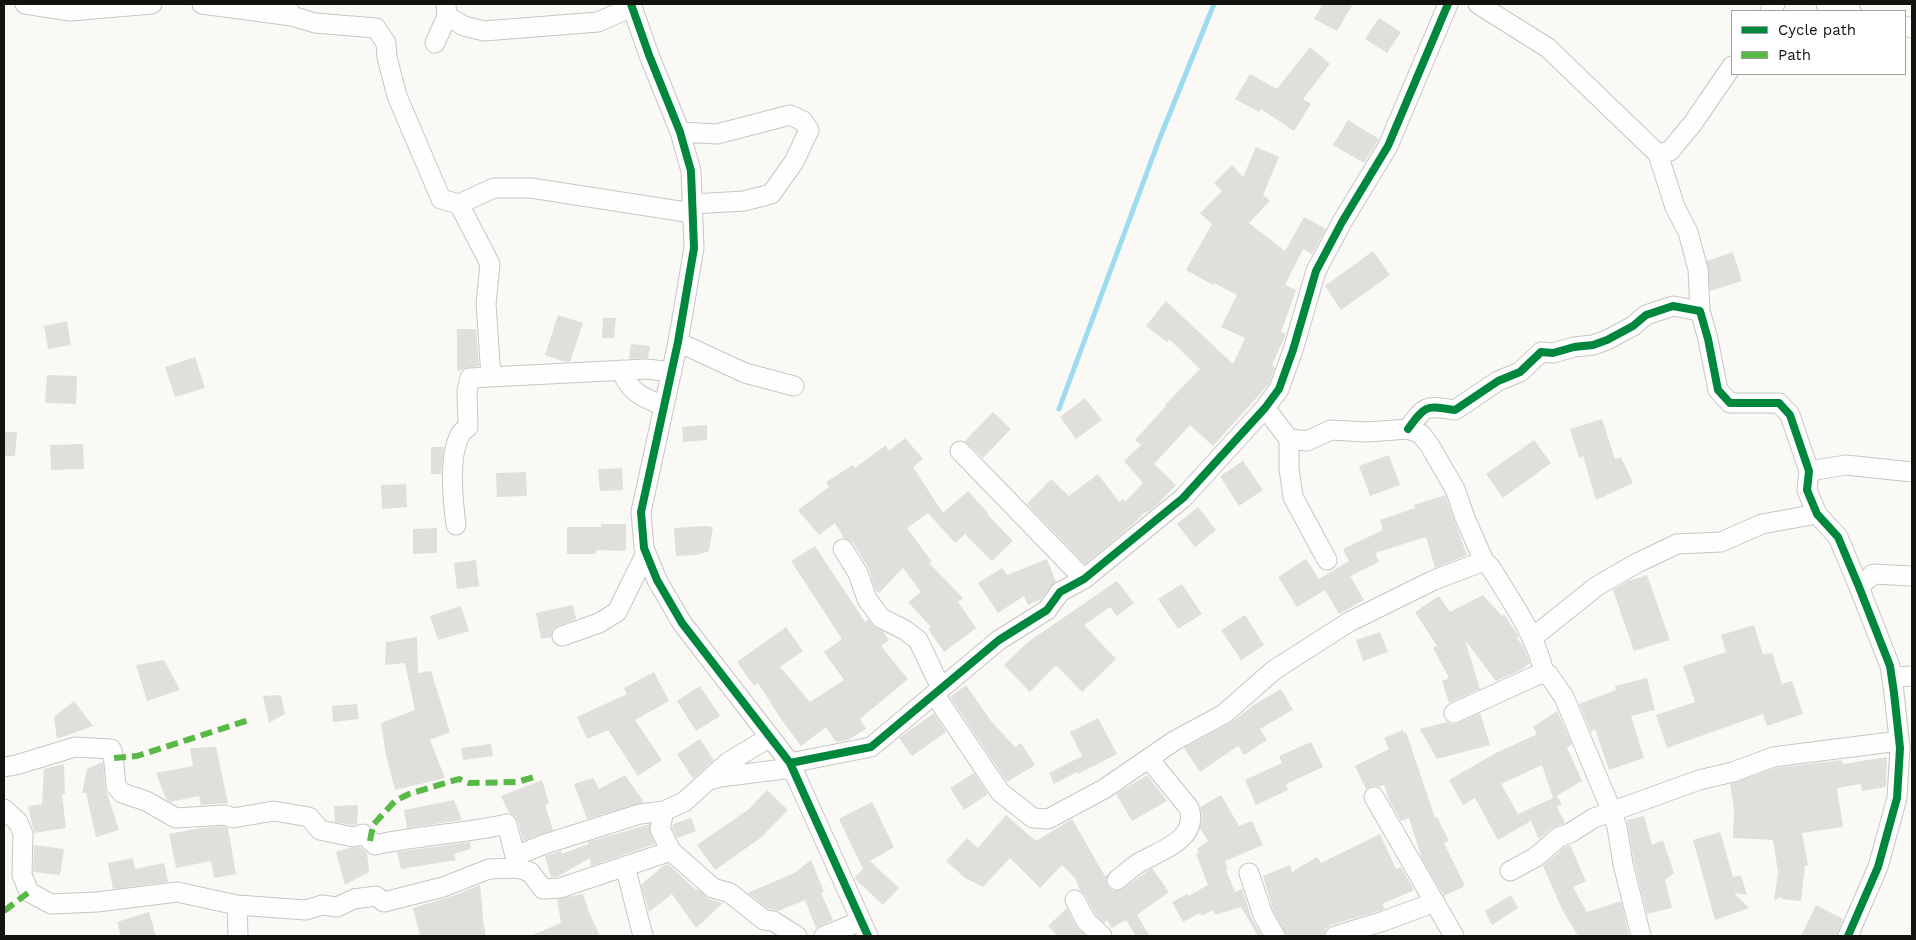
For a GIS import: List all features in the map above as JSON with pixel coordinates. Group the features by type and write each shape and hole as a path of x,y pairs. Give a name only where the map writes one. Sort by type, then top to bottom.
{"street":[{"path":"24,4 70,12 152,4"},
{"path":"202,4 288,10 315,23 376,28 386,43 387,57 397,96 441,199 459,204 494,188 531,188 692,209 744,201 771,194 794,162 809,130 803,121 790,115 717,134 680,132"},
{"path":"706,782 720,777 791,766 871,747 999,640 1047,610 1060,592 1084,579 1183,498 1279,389 1293,350 1316,271 1342,222 1388,146 1448,4"},
{"path":"1478,4 1548,48 1658,154 1675,206 1688,232 1698,269 1700,311 1708,339 1718,390 1730,403 1779,403 1790,415 1809,471 1807,490 1817,514 1838,537 1859,587 1890,666 1899,741 1897,798 1878,867 1848,936"},
{"path":"1826,4 1846,10"},
{"path":"435,43 446,10 464,26 484,31 598,22 632,6 649,55 680,132 691,171 694,248 672,372 641,512 644,548 657,580 682,623 791,766 865,929 824,936"},
{"path":"1658,154 1670,152 1693,123 1731,67"},
{"path":"459,204 490,264 486,304 491,377"},
{"path":"1408,429 1421,411 1431,407 1456,410 1498,381 1520,372 1541,352 1553,353 1574,347 1593,345 1633,326 1646,315 1673,306 1700,311"},
{"path":"678,342 745,373 794,386"},
{"path":"456,525 453,498 453,458 460,434 468,427 467,391 470,378 647,369 672,372"},
{"path":"621,370 626,382 639,396 664,406"},
{"path":"1264,408 1288,439 1293,497 1327,560"},
{"path":"1288,439 1307,440 1331,430 1367,432 1408,429 1421,434 1443,466 1455,488 1465,518 1484,561 1492,568 1532,638 1541,659 1544,673"},
{"path":"960,451 1084,579"},
{"path":"1809,471 1846,465 1912,472"},
{"path":"1532,638 1596,586 1637,563 1678,544 1722,542 1762,524 1817,514"},
{"path":"843,549 858,573 867,599 881,618 905,630 918,640 938,691 1000,792 1033,818 1048,819 1066,811 1150,759 1174,741 1224,714 1274,670 1349,622 1434,580 1484,561"},
{"path":"562,636 599,623 617,612 646,553"},
{"path":"1859,587 1873,574 1912,576"},
{"path":"1454,713 1544,673"},
{"path":"1544,673 1548,674 1564,697 1612,812 1641,936"},
{"path":"1892,677 1912,676"},
{"path":"4,767 75,747 111,749 116,786 122,793 146,801 176,818 225,814 233,818 274,812 309,817 320,830 327,832 353,837 363,834 375,845 403,838 484,829 507,824 515,856 545,844 640,814 664,810 684,802 727,764 770,737"},
{"path":"1510,871 1536,857 1559,838 1594,818 1699,780 1733,772 1774,757 1899,741"},
{"path":"1117,880 1141,862 1180,840 1191,826 1192,817 1189,808 1150,759"},
{"path":"1374,797 1454,936"},
{"path":"4,808 18,822 23,834 22,875 29,892 51,904 97,902 177,892 237,905 306,910 322,905 337,907 354,899 376,896 384,902 443,887 489,869 517,868 530,872 544,889 560,888 670,851"},
{"path":"664,810 660,829 670,851 713,888 730,893 764,920 773,920 797,936"},
{"path":"625,866 642,936"},
{"path":"1249,873 1263,915 1275,936"},
{"path":"1075,900 1086,921 1102,936"},
{"path":"1335,936 1384,921 1435,902"},
{"path":"237,905 238,936"}],"building":[{"path":"1323,4 1353,4 1337,31 1314,19"},
{"path":"1379,18 1401,32 1387,53 1365,39"},
{"path":"1310,47 1330,64 1303,99 1311,104 1294,131 1261,109 1259,112 1235,99 1250,74 1277,89"},
{"path":"1348,120 1379,139 1364,163 1333,145"},
{"path":"1256,147 1279,157 1263,195 1270,201 1249,223 1285,251 1304,217 1326,229 1312,254 1303,249 1285,285 1296,290 1281,332 1286,334 1272,365 1275,368 1269,384 1213,446 1190,425 1154,464 1176,485 1157,505 1145,512 1085,564 1027,504 1051,479 1069,496 1098,474 1119,502 1123,499 1126,501 1143,483 1124,461 1141,445 1135,440 1165,405 1200,369 1169,339 1167,342 1146,326 1166,301 1233,364 1245,338 1221,327 1237,295 1214,283 1213,285 1186,270 1212,224 1200,213 1222,191 1214,183 1232,165 1243,177"},
{"path":"1373,251 1390,275 1341,310 1325,286"},
{"path":"1733,252 1742,281 1710,291 1707,261"},
{"path":"558,315 583,323 570,362 545,355"},
{"path":"603,318 616,318 614,338 602,338"},
{"path":"67,321 71,345 48,349 44,326"},
{"path":"457,329 476,329 479,366 457,371"},
{"path":"631,344 650,346 648,358 629,359"},
{"path":"195,357 205,388 175,397 165,367"},
{"path":"47,375 77,376 76,404 45,403"},
{"path":"1085,398 1102,420 1076,439 1060,417"},
{"path":"993,412 1011,429 983,458 965,441"},
{"path":"1602,419 1615,459 1621,457 1633,483 1596,500 1583,456 1579,458 1570,429"},
{"path":"707,425 707,440 683,442 682,427"},
{"path":"4,432 17,432 15,456 4,456"},
{"path":"905,438 923,459 913,467 943,513 968,491 1013,541 992,561 965,534 955,543 928,513 907,528 932,562 929,563 963,598 958,602 976,628 944,652 928,629 931,627 908,602 921,592 903,568 879,593 876,591 868,567 853,543 844,538 835,523 819,535 798,510 829,487 826,482 853,465 855,468 886,445 889,451"},
{"path":"1534,440 1551,463 1503,498 1486,474"},
{"path":"83,444 84,469 51,470 50,445"},
{"path":"431,447 444,447 441,474 431,474"},
{"path":"1389,455 1400,485 1370,496 1359,466"},
{"path":"1243,461 1263,490 1239,506 1220,476"},
{"path":"622,468 623,490 600,491 598,469"},
{"path":"526,472 527,496 497,497 496,473"},
{"path":"406,484 407,507 382,509 381,485"},
{"path":"1445,495 1467,555 1435,568 1426,537 1375,553 1379,562 1350,576 1364,600 1339,614 1325,590 1297,607 1278,577 1306,559 1319,579 1349,561 1343,549 1383,530 1380,520 1415,508 1414,505"},
{"path":"1198,507 1216,530 1195,547 1177,524"},
{"path":"601,524 626,524 626,551 596,550 596,554 567,554 567,527 601,527"},
{"path":"713,527 709,551 696,555 676,556 674,528"},
{"path":"437,528 437,553 413,554 413,529"},
{"path":"815,546 865,622 868,619 876,628 883,631 889,640 881,646 908,679 860,719 866,729 848,740 836,742 826,727 801,746 758,683 754,686 737,662 786,627 803,651 780,667 810,702 844,680 824,652 842,639 791,561"},
{"path":"1047,559 1056,582 1040,600 1028,605 1024,596 998,613 978,583 1002,568 1007,575"},
{"path":"476,560 479,586 457,589 454,563"},
{"path":"1647,575 1670,640 1634,651 1613,590 1628,581"},
{"path":"1117,581 1134,603 1117,616 1110,607 1084,625 1116,659 1082,692 1056,665 1030,692 1004,665 1028,642"},
{"path":"1182,584 1202,614 1178,629 1158,599"},
{"path":"1483,595 1502,616 1504,614 1519,637 1517,638 1523,646 1530,663 1521,670 1496,681 1465,640 1480,689 1449,703 1442,681 1449,678 1433,648 1437,646 1415,612 1439,596 1450,612"},
{"path":"573,605 576,619 553,629 551,637 541,639 536,613"},
{"path":"461,606 469,631 438,640 430,616"},
{"path":"1245,615 1264,645 1241,660 1221,630"},
{"path":"1754,625 1763,654 1772,653 1782,684 1792,681 1803,714 1767,726 1763,714 1667,748 1656,715 1695,702 1683,666 1726,652 1721,635"},
{"path":"1380,632 1388,652 1363,661 1356,640"},
{"path":"417,637 418,673 431,671 450,732 430,740 445,778 395,790 386,755 381,723 415,710 405,663 385,665 386,642"},
{"path":"164,660 180,690 147,701 136,665"},
{"path":"654,672 669,701 635,720 662,760 638,776 608,730 587,739 577,717 627,694 624,688"},
{"path":"1647,678 1655,710 1631,716 1644,758 1609,770 1595,729 1591,732 1579,704 1616,690 1615,686"},
{"path":"966,685 991,721 1015,747 1021,743 1035,765 1007,782 950,697"},
{"path":"700,686 720,716 696,731 677,701"},
{"path":"1281,689 1293,710 1260,729 1267,740 1244,755 1238,746 1200,772 1184,748 1229,724 1255,704"},
{"path":"281,695 285,714 269,723 263,696"},
{"path":"74,701 93,726 57,739 54,717"},
{"path":"357,704 359,719 333,722 332,706"},
{"path":"1557,711 1572,744 1567,748 1582,781 1553,798 1557,796 1562,804 1557,807 1565,823 1552,828 1539,839 1531,821 1498,840 1475,798 1463,805 1449,780 1496,753 1537,734 1533,727","holes":["1542,765 1553,798 1518,814 1501,784"]},
{"path":"934,713 946,732 912,756 899,738"},
{"path":"1480,713 1490,745 1437,759 1420,729 1447,722 1452,724 1458,723"},
{"path":"1098,718 1117,754 1054,784 1049,773 1082,756 1070,732"},
{"path":"1403,730 1404,733 1406,732 1435,818 1437,817 1449,841 1444,843 1465,886 1444,896 1422,859 1409,818 1401,821 1390,802 1384,785 1366,789 1355,766 1389,749 1384,738"},
{"path":"700,739 714,760 693,779 677,754"},
{"path":"1311,742 1323,767 1286,784 1288,790 1256,805 1245,780 1282,763 1279,756"},
{"path":"491,744 493,756 463,760 461,748"},
{"path":"216,747 228,803 201,805 199,796 170,802 166,799 156,773 193,766 190,748"},
{"path":"1887,757 1886,787 1862,791 1861,784 1837,788 1843,827 1802,833 1808,865 1805,866 1801,901 1782,899 1783,897 1774,900 1778,872 1773,840 1733,838 1734,810 1730,784 1775,768 1842,760 1843,764"},
{"path":"103,762 105,787 119,830 96,837 86,793 82,793 87,769"},
{"path":"64,764 65,794 62,795 66,828 34,833 28,806 42,804 44,769"},
{"path":"974,773 988,794 964,810 950,788"},
{"path":"625,775 644,802 587,819 574,784 593,778 599,789"},
{"path":"1147,775 1167,801 1132,821 1116,794"},
{"path":"542,780 549,803 545,805 553,830 523,841 518,821 515,816 509,813 501,796"},
{"path":"767,790 788,810 766,834 715,870 697,845 749,809"},
{"path":"1221,795 1239,826 1252,821 1263,845 1225,861 1228,870 1226,870 1235,892 1242,889 1252,919 1262,936 1258,936 1241,907 1215,915 1213,910 1202,916 1200,913 1183,922 1172,902 1208,885 1196,854 1199,853 1197,849 1208,841 1200,828 1202,817 1200,807"},
{"path":"454,800 462,820 407,828 404,810"},
{"path":"872,802 894,847 870,861 899,888 883,905 854,878 863,869 839,819"},
{"path":"358,805 357,824 335,822 334,806"},
{"path":"1006,815 1036,841 1072,819 1105,876 1107,876 1108,886 1113,891 1123,889 1152,868 1169,892 1137,915 1150,936 1136,936 1126,920 1112,928 1107,920 1104,923 1095,914 1075,878 1062,865 1040,888 1010,858 983,887 965,878 946,861 967,838 978,848"},
{"path":"1644,816 1652,845 1663,840 1674,873 1665,880 1672,908 1647,914 1634,862 1627,820"},
{"path":"691,818 696,831 677,838 672,828 673,824"},
{"path":"650,824 650,833 655,844 591,866 590,858 557,877 551,877 545,856 561,851 562,854 588,844 588,842"},
{"path":"223,826 228,828 236,874 214,878 211,861 176,868 169,834"},
{"path":"1720,832 1733,877 1741,875 1747,895 1734,893 1749,908 1715,920 1693,840"},
{"path":"1380,834 1396,869 1401,867 1414,890 1382,904 1385,909 1331,925 1326,929 1324,936 1286,936 1273,910 1263,876 1290,865 1292,872 1317,857 1321,863"},
{"path":"470,842 471,849 454,854 456,860 401,869 397,852"},
{"path":"34,845 64,849 60,875 33,872"},
{"path":"1570,845 1586,881 1573,887 1587,912 1621,901 1629,936 1578,936 1562,909 1543,866"},
{"path":"360,847 367,853 369,872 345,885 336,852"},
{"path":"133,858 135,869 164,863 168,882 113,889 108,863"},
{"path":"811,860 824,892 821,893 833,920 816,928 805,900 778,911 768,909 748,893 794,873"},
{"path":"668,864 696,890 698,889 709,899 723,903 696,928 672,894 649,912 641,885"},
{"path":"480,885 486,936 420,936 413,908"},
{"path":"583,894 600,936 530,936 561,923 557,899"},
{"path":"1511,895 1518,908 1492,925 1485,911"},
{"path":"1816,905 1843,919 1837,936 1801,936"},
{"path":"1067,908 1076,926 1086,936 1058,936 1048,926"},
{"path":"149,912 156,936 121,936 117,922"}],"waterway":[{"path":"1059,409 1159,140 1214,4"}],"marked path":[{"path":"114,758 137,756 252,719"},
{"path":"370,841 373,825 395,801 409,794 459,779 469,783 517,782 538,776"},
{"path":"4,911 29,892"}],"cycle path":[{"path":"631,4 680,132 691,171 694,248 678,342 641,512 644,548 657,580 682,623 790,763 868,936"},
{"path":"790,763 871,747 999,640 1047,610 1060,592 1084,579 1183,498 1265,408 1279,389 1293,350 1316,271 1342,222 1388,146 1448,4"},
{"path":"1408,429 1423,411 1432,408 1455,410 1498,381 1520,372 1541,352 1553,353 1574,347 1593,345 1633,326 1646,315 1673,306 1700,311 1708,339 1718,390 1730,403 1779,403 1790,415 1809,471 1807,490 1817,514 1838,537 1890,666 1900,748 1897,798 1878,867 1848,936"}]}
